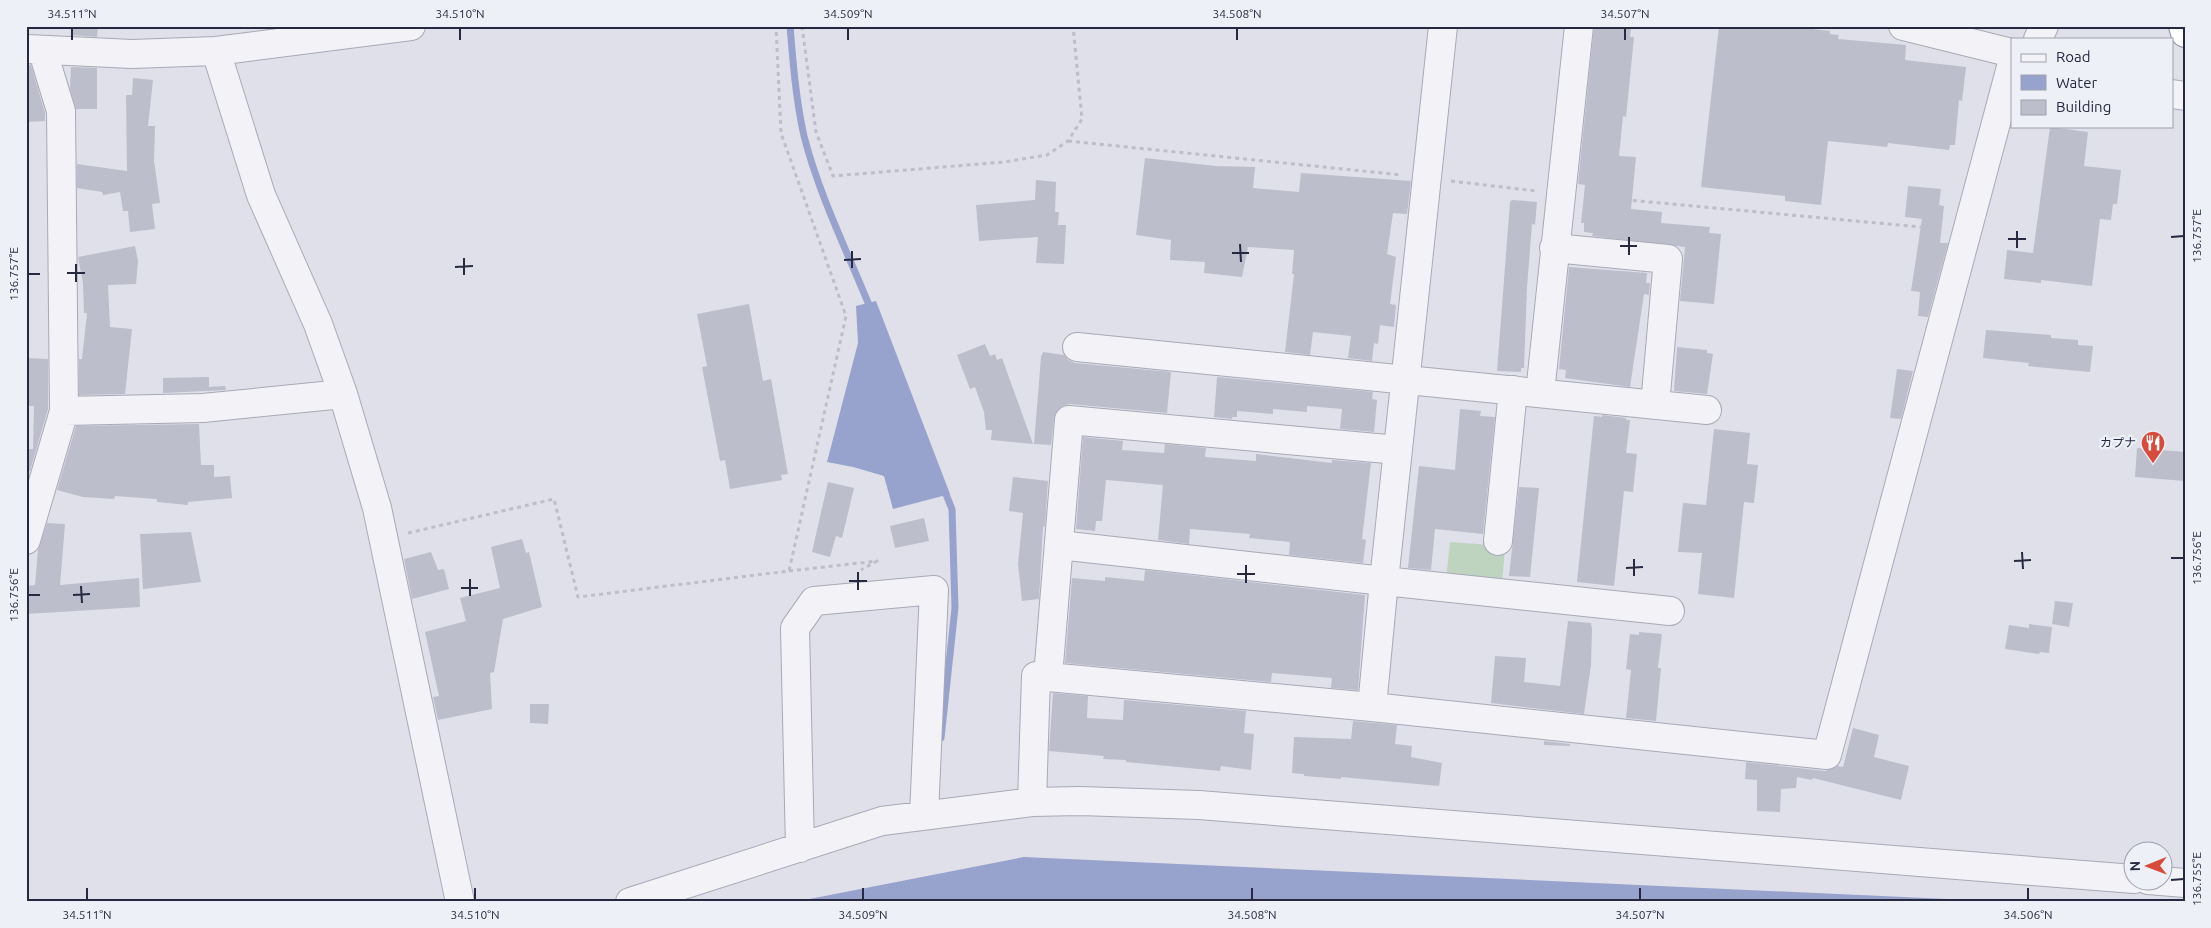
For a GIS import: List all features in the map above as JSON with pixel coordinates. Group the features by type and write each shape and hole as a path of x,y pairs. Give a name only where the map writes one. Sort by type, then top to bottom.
{"highway":[{"path":"2183,26 2185,33"}],"street":[{"path":"26,540 64,411 61,111 35,50 132,54 216,51 411,26"},
{"path":"1372,707 1443,26"},
{"path":"1540,393 1579,26"},
{"path":"1903,26 2011,53"},
{"path":"2038,38 2044,26"},
{"path":"216,51 261,195 318,324 343,394 377,508 460,902"},
{"path":"1032,802 1036,676 1372,707 1828,755 2011,67"},
{"path":"1554,248 1668,259 1655,405"},
{"path":"1077,347 1707,410"},
{"path":"1498,540 1513,390"},
{"path":"64,411 203,408 343,394"},
{"path":"1048,677 1069,420 1398,450"},
{"path":"1059,545 1670,610"},
{"path":"800,848 796,628 814,601 934,590 924,815"},
{"path":"630,902 882,821 1032,802 1080,800 1199,805 2124,878"}],"path":[{"path":"383,539 554,499 578,597 789,571 846,316 781,133 776,26"},
{"path":"802,26 816,132 833,176 1004,162 1047,155 1068,141 1082,119 1072,26"},
{"path":"1068,141 1428,178 1560,194 1968,231"}],"green space":[{"path":"1450,542 1505,546 1502,585 1446,579"}],"water":[{"path":"876,301 950,494 893,509 884,476 827,462 858,343 856,306"},
{"path":"1024,857 2013,902 794,902"}],"building":[{"path":"71,26 98,26 97,37 71,35"},
{"path":"1594,26 1631,28 1630,37 1634,37 1626,117 1623,116 1619,156 1636,157 1631,209 1662,212 1661,223 1710,227 1709,233 1721,234 1714,304 1680,301 1685,247 1592,236 1593,233 1584,232 1584,223 1581,223 1585,185 1578,184"},
{"path":"1719,26 1785,26 1830,31 1830,34 1839,35 1838,39 1906,45 1905,60 1966,67 1962,101 1959,100 1955,145 1950,145 1949,150 1888,143 1887,147 1828,141 1821,205 1785,201 1785,196 1701,187"},
{"path":"26,65 31,65 45,113 45,121 26,122"},
{"path":"71,67 97,68 97,109 76,109 70,88"},
{"path":"133,78 153,80 148,126 155,126 154,161 160,203 152,204 155,229 130,232 128,211 123,211 120,192 103,195 102,192 77,188 77,164 127,171 126,95 132,95"},
{"path":"2050,128 2088,132 2084,166 2121,170 2117,204 2113,204 2111,220 2100,219 2092,286 2041,280 2041,283 2004,279 2007,250 2033,253"},
{"path":"1145,158 1215,166 1255,167 1253,188 1299,192 1301,173 1411,181 1407,214 1393,213 1387,254 1396,257 1390,304 1396,305 1394,327 1380,325 1378,344 1374,343 1372,361 1348,358 1351,336 1313,332 1310,355 1285,352 1294,274 1292,274 1294,250 1248,247 1242,277 1204,273 1205,262 1170,260 1171,240 1136,235"},
{"path":"1036,180 1056,182 1055,212 1059,212 1058,225 1066,225 1064,264 1036,263 1038,237 979,241 976,205 1035,200"},
{"path":"1908,186 1941,189 1939,205 1944,206 1940,243 1948,243 1928,317 1918,316 1920,292 1911,291 1922,219 1905,217"},
{"path":"1512,200 1537,202 1535,225 1532,224 1524,368 1521,368 1521,372 1497,371 1510,202"},
{"path":"135,246 138,261 136,284 108,285 110,327 132,329 125,394 79,395 79,359 82,359 87,313 84,313 83,283 78,257"},
{"path":"1569,267 1647,273 1646,283 1650,283 1649,295 1644,294 1630,387 1565,378 1566,370 1559,369"},
{"path":"749,304 763,381 771,379 788,474 781,475 782,480 730,489 725,460 720,461 702,367 707,366 697,314"},
{"path":"1986,330 2051,335 2051,338 2078,340 2078,345 2093,346 2090,372 2028,366 2029,363 1983,358"},
{"path":"985,344 990,356 995,354 997,360 1002,358 1033,444 991,440 992,430 986,430 984,412 975,387 970,389 957,355"},
{"path":"1677,347 1707,350 1707,353 1713,354 1707,394 1674,391"},
{"path":"1043,352 1064,355 1068,360 1075,363 1171,372 1167,413 1070,404 1063,406 1057,411 1054,418 1051,445 1034,444 1041,357"},
{"path":"26,358 48,359 48,409 30,471 26,471 26,449 33,449 34,406 26,406"},
{"path":"1897,369 1913,371 1901,419 1890,418"},
{"path":"209,377 209,387 225,386 226,390 163,393 163,378"},
{"path":"1217,377 1373,392 1372,399 1377,400 1374,432 1340,429 1342,409 1307,406 1307,412 1273,409 1273,414 1237,411 1237,417 1232,417 1232,419 1214,417"},
{"path":"1460,409 1481,411 1480,416 1495,417 1483,534 1435,529 1431,570 1408,568 1419,466 1455,470"},
{"path":"1602,415 1630,420 1626,453 1637,454 1633,492 1624,491 1614,586 1577,582 1594,416 1602,417"},
{"path":"199,424 201,465 214,465 214,477 230,476 232,498 188,502 188,505 157,502 157,499 115,496 114,499 83,497 57,490 76,426"},
{"path":"1714,429 1750,433 1747,464 1758,465 1754,503 1744,502 1734,598 1698,594 1702,553 1678,552 1683,503 1706,505"},
{"path":"1083,437 1123,441 1122,450 1164,453 1165,444 1206,448 1205,457 1256,461 1256,454 1332,463 1332,460 1371,463 1362,539 1366,540 1363,563 1289,555 1290,542 1249,538 1250,534 1190,529 1189,544 1158,540 1163,485 1106,480 1102,521 1096,521 1095,531 1076,529"},
{"name":"カプナ","path":"2137,448 2185,452 2185,481 2135,477"},
{"path":"1013,477 1048,481 1045,527 1043,526 1039,599 1022,601 1018,564 1023,513 1009,511"},
{"path":"828,482 854,488 842,538 836,536 830,557 812,552"},
{"path":"1519,487 1539,488 1530,577 1509,576"},
{"path":"924,518 929,541 895,548 890,526"},
{"path":"47,523 65,524 60,585 139,578 140,607 26,614 26,586 35,585 38,550"},
{"path":"191,532 201,582 143,589 140,534"},
{"path":"522,539 526,553 529,552 542,607 503,619 494,672 490,673 492,709 438,720 433,697 439,696 425,632 466,621 460,598 500,588 491,547"},
{"path":"431,552 438,570 444,569 449,589 412,599 404,559"},
{"path":"1145,570 1365,595 1358,690 1331,688 1332,678 1272,673 1271,682 1065,663 1072,578 1105,581 1105,577 1144,581"},
{"path":"2055,601 2073,603 2069,627 2052,624"},
{"path":"1568,621 1591,623 1591,665 1584,714 1491,703 1495,656 1526,658 1524,682 1560,686"},
{"path":"2029,624 2052,627 2049,653 2040,652 2039,654 2005,649 2009,625 2029,628"},
{"path":"1639,632 1662,634 1658,668 1661,668 1656,721 1626,718 1631,670 1626,669 1630,634 1639,635"},
{"path":"1053,693 1088,696 1087,718 1123,720 1124,700 1246,711 1244,733 1254,734 1251,770 1221,766 1220,771 1126,762 1126,760 1103,759 1104,756 1049,751"},
{"path":"530,704 549,704 548,724 530,723"},
{"path":"1353,721 1397,725 1395,744 1412,746 1411,757 1442,763 1439,786 1341,777 1341,779 1304,776 1304,774 1292,773 1294,737 1351,739"},
{"path":"1853,728 1879,735 1874,757 1909,766 1901,800 1813,778 1812,780 1797,777 1796,788 1781,789 1780,812 1757,811 1757,780 1745,779 1746,762 1825,771 1837,766 1843,767"},
{"path":"1544,741 1570,744 1570,746 1544,745"}],"waterway":[{"path":"790,26 799,109 810,158 826,202 871,310"},
{"path":"941,738 955,608 952,509 943,487"}],"place":[{"name":"カプナ","path":"2153,464"}]}
